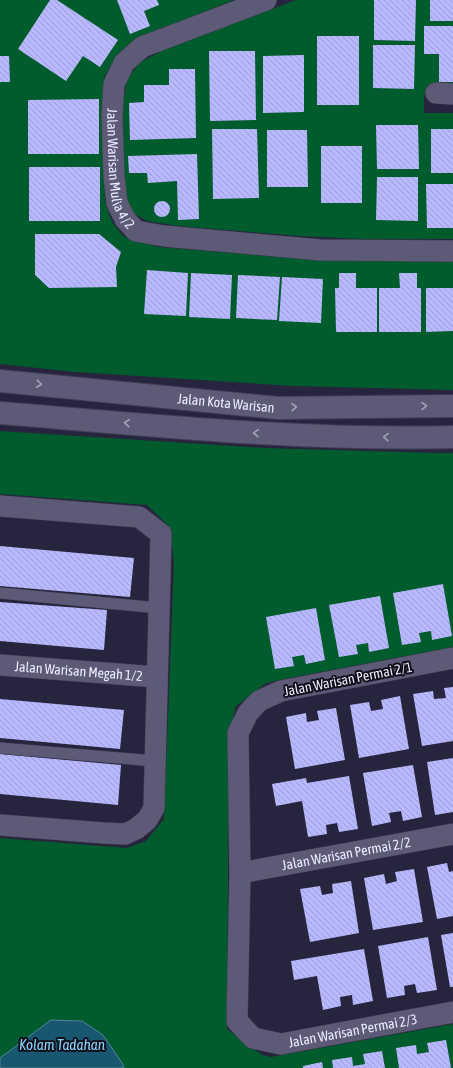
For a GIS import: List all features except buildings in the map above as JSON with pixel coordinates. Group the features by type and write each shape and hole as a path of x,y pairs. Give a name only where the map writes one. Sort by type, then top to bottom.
{"street":[{"name":"Jalan Warisan Mulia 4/2","path":"266,0 142,47 124,63 114,84 112,115 114,176 117,203 125,219 136,231 164,236 320,250 453,251"},
{"name":"Jalan Kota Warisan","path":"0,381 278,408 453,406"},
{"name":"Jalan Kota Warisan","path":"0,413 259,433 410,438 453,437"},
{"path":"0,506 139,516 161,534 154,808 147,820 136,830 125,834 0,825"},
{"name":"Jalan Warisan Permai 2/1","path":"240,873 238,733 248,713 259,701 281,691 453,658"},
{"name":"Jalan Warisan Megah 1/2","path":"0,665 157,677"},
{"name":"Jalan Warisan Permai 2/2","path":"240,873 453,834"},
{"name":"Jalan Warisan Permai 2/3","path":"240,873 237,1021 253,1038 281,1044 453,1012"}],"lane":[{"path":"0,593 159,608"},
{"path":"0,748 155,761"}],"green space":[{"path":"0,0 234,0 150,33 121,51 104,77 105,202 112,222 123,236 158,247 327,261 453,260 453,390 293,386 75,372 0,364"},
{"path":"296,0 453,0 453,95 424,95 424,113 453,113 453,239 361,239 299,236 179,226 147,221 133,213 127,201 124,176 123,105 127,80 139,63 164,50"},
{"path":"0,431 264,448 453,453 453,647 266,683 236,706 229,733 227,1029 262,1055 271,1057 453,1024 453,1068 0,1068 0,838 127,848 146,841 164,819 174,564 170,527 147,505 0,494"}],"water":[{"name":"Kolam Tadahan","path":"51,1020 82,1021 103,1035 124,1068 0,1068 0,1058"}]}
